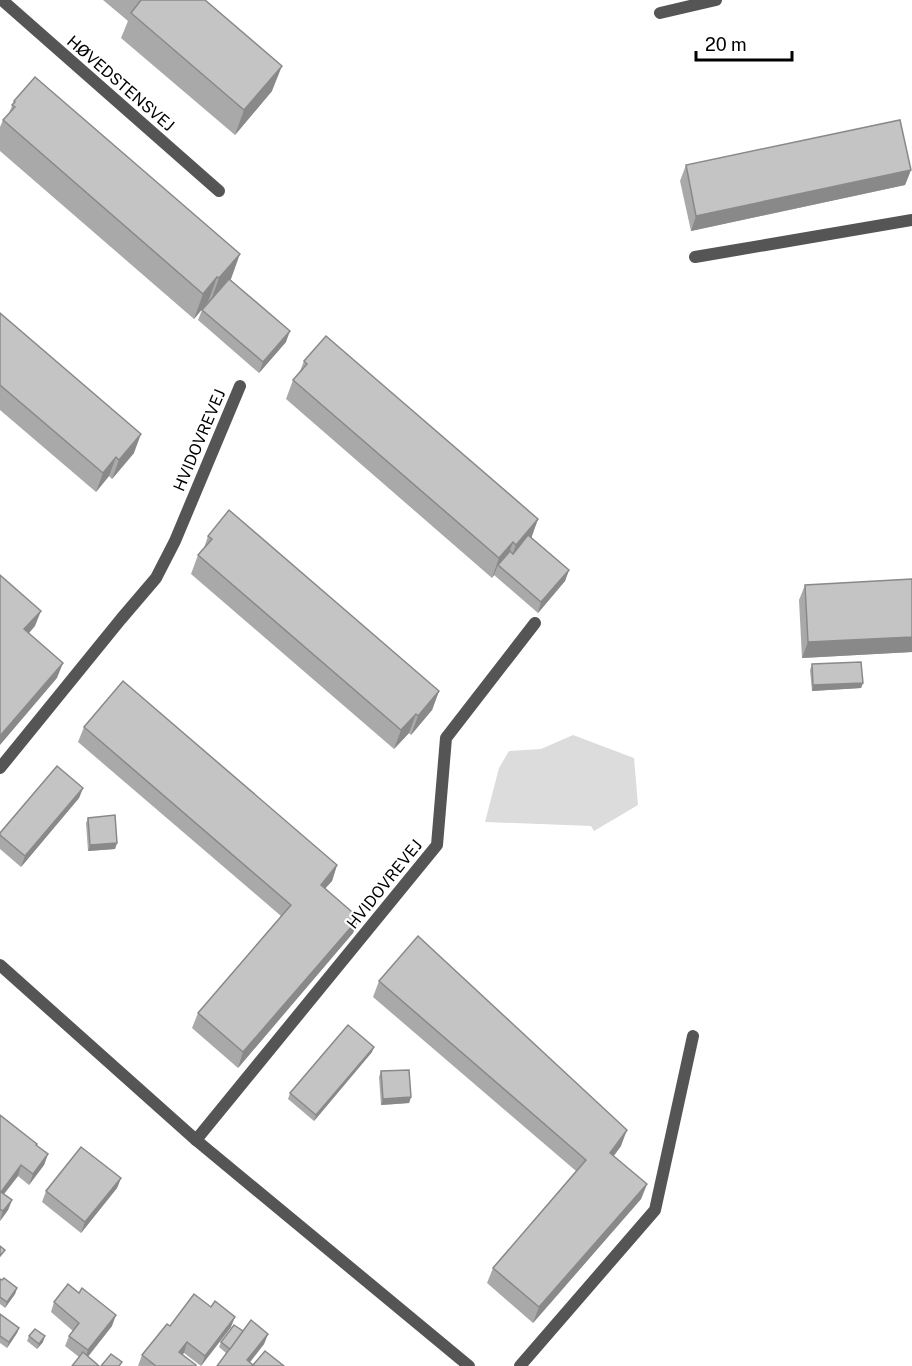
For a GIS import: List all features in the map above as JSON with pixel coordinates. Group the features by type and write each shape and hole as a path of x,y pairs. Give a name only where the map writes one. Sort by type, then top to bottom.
{"street":[{"name":"HØVEDSTENSVEJ","path":"2,0 219,191"},
{"path":"660,13 716,0"},
{"path":"695,257 912,220"},
{"name":"HVIDOVREVEJ","path":"0,768 156,578 175,541 240,386"},
{"name":"HVIDOVREVEJ","path":"196,1140 437,845 446,738 535,623"},
{"path":"0,965 196,1140 469,1366"},
{"path":"520,1366 655,1210 693,1035"}],"shaded area":[{"path":"573,735 634,758 638,805 594,831 591,826 485,822 499,768 509,751 541,749"}],"building":[{"path":"141,0 205,0 282,66 244,110 131,13"},
{"path":"35,77 240,254 203,294 3,120 15,107 12,105 14,101"},
{"path":"900,120 911,170 696,216 686,165"},
{"path":"229,279 290,331 263,362 202,310"},
{"path":"0,313 141,434 119,460 116,457 103,473 0,385"},
{"path":"326,336 538,519 516,545 513,542 499,558 293,380 307,364 304,361"},
{"path":"229,510 439,691 418,716 416,714 401,730 198,555 212,539 208,536"},
{"path":"528,535 569,570 541,602 498,565 510,551 513,554"},
{"path":"0,575 41,611 24,629 63,663 0,736"},
{"path":"912,579 912,637 808,642 805,585"},
{"path":"861,662 863,683 813,685 812,664"},
{"path":"123,681 337,865 321,885 359,918 243,1052 198,1013 291,905 84,727"},
{"path":"57,766 83,788 25,856 0,833"},
{"path":"115,815 117,843 90,845 88,818"},
{"path":"418,936 627,1130 610,1153 647,1184 539,1307 493,1268 586,1160 379,981"},
{"path":"348,1025 374,1047 316,1115 290,1093"},
{"path":"409,1070 411,1097 383,1099 381,1071"},
{"path":"0,1115 48,1154 33,1174 21,1165 1,1192 12,1200 3,1211 0,1209"},
{"path":"81,1147 121,1178 85,1222 46,1191"},
{"path":"0,1246 5,1250 0,1256"},
{"path":"4,1278 17,1288 7,1302 0,1297 0,1279"},
{"path":"68,1284 79,1293 82,1288 116,1315 88,1350 69,1336 79,1323 54,1302"},
{"path":"194,1294 211,1307 215,1301 235,1317 205,1356 187,1342 179,1352 195,1366 156,1366 142,1355 167,1324 170,1326"},
{"path":"0,1314 19,1328 9,1342 0,1336"},
{"path":"251,1320 268,1334 247,1360 253,1365 265,1351 284,1366 217,1366"},
{"path":"234,1325 243,1331 230,1349 221,1342"},
{"path":"35,1329 45,1336 39,1344 29,1336"},
{"path":"83,1352 99,1366 72,1366"},
{"path":"111,1354 122,1362 119,1366 101,1366"}]}
